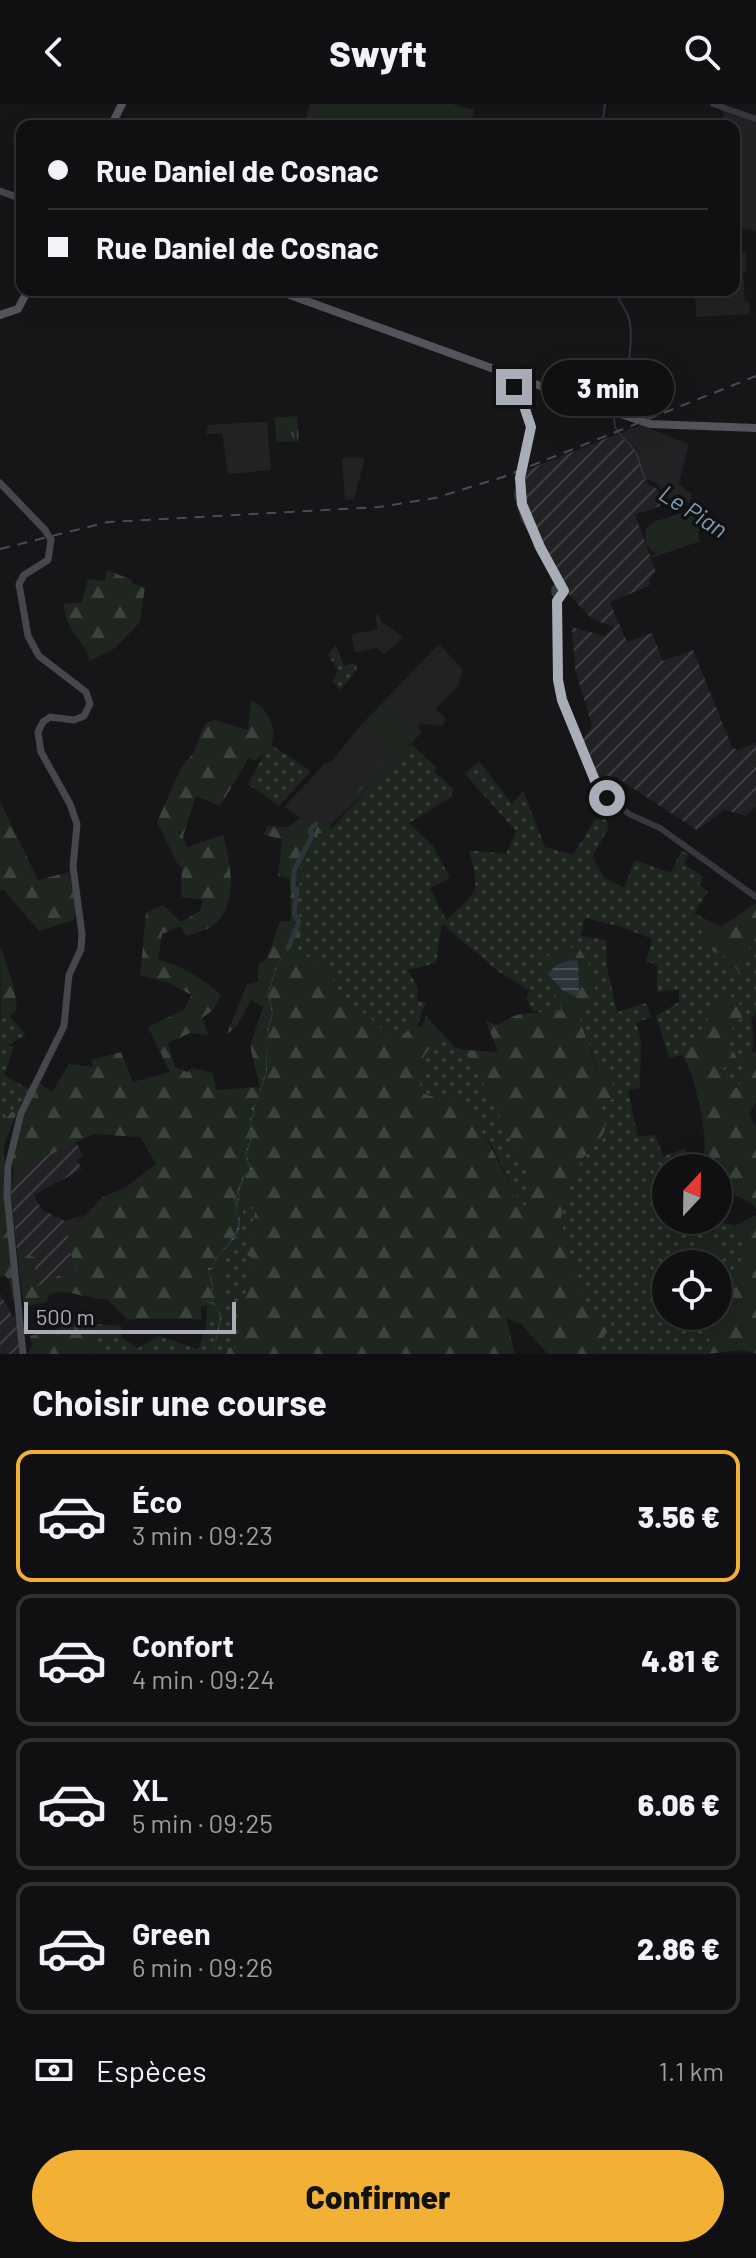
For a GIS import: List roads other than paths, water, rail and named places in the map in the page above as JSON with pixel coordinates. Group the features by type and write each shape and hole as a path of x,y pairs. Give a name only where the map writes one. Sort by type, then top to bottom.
{"main road":[{"path":"0,315 18,309 25,296"},
{"path":"293,296 635,419 658,425 756,429"},
{"path":"514,378 549,389"},
{"path":"615,413 658,425"},
{"path":"0,483 51,540 48,560 26,573 19,584 26,630 39,656 86,692 90,704 87,714 81,718 50,717 38,732 41,752 70,804 77,824 73,867 82,942 69,975 66,1016 21,1113 8,1166 7,1194 23,1354"}],"street":[{"path":"713,104 756,119"},
{"path":"514,378 531,427 517,489 522,510 556,578 556,688 601,792 629,814 660,828 756,897"},
{"path":"520,478 522,510 540,547"}],"waterway":[{"name":"Le Pian","path":"603,120 605,104"},
{"name":"Le Pian","path":"617,408 627,377 631,338 629,319 618,296"},
{"name":"Le Pian","path":"614,414 617,431 635,452 646,480"},
{"path":"288,948 299,922 294,914 297,889 293,889 294,871 312,836 310,830 316,824"}],"railway":[{"path":"0,549 108,522 379,507 435,498 503,477 756,376"}]}
